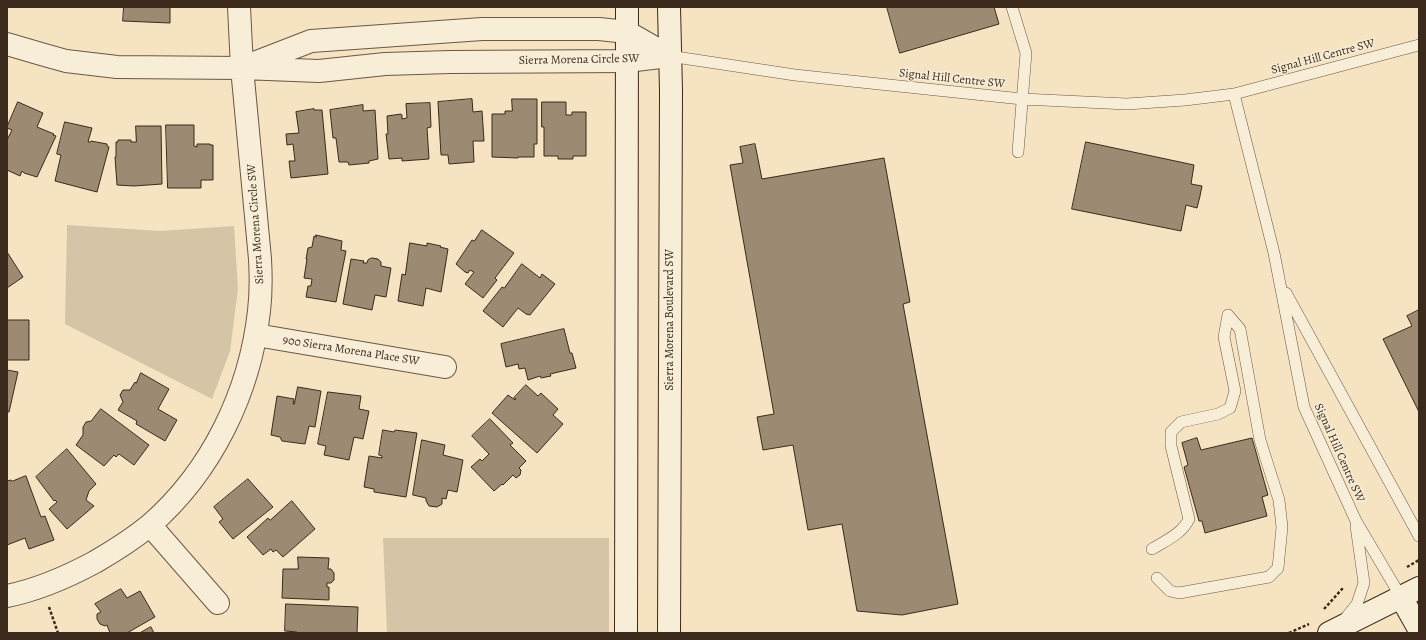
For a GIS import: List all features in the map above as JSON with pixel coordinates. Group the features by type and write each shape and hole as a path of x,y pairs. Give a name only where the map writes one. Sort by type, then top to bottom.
{"street":[{"path":"239,7 242,68"},
{"path":"626,633 627,7"},
{"name":"Sierra Morena Boulevard SW","path":"669,7 671,91 669,633"},
{"name":"Sierra Morena Circle SW","path":"242,68 311,41 482,29 599,29 627,32 669,56"},
{"name":"Sierra Morena Circle SW","path":"7,44 66,60 110,67 242,68 319,72 385,64 627,61 669,56"},
{"name":"Sierra Morena Circle SW","path":"7,596 63,578 108,555 130,541 150,525 173,503 211,452 226,425 239,396 249,366 256,335 259,310 260,259 242,68"},
{"name":"900 Sierra Morena Place SW","path":"256,335 445,367"},
{"path":"150,525 218,603"},
{"path":"1332,631 1410,592 1419,629"}],"lane":[{"path":"1012,7 1026,53 1018,152"},
{"name":"Signal Hill Centre SW","path":"669,56 795,75 1022,99 1127,104 1185,100 1234,94 1419,45"},
{"name":"Signal Hill Centre SW","path":"1234,94 1281,284 1304,407 1356,521 1410,592"},
{"name":"Signal Hill Centre SW","path":"1281,284 1415,521 1419,536"},
{"path":"1152,549 1179,532 1189,519 1171,446 1171,432 1181,422 1218,414 1230,408 1235,391 1224,337 1228,315 1240,329 1260,440 1279,500 1282,528 1278,568 1269,576 1179,593 1170,591 1157,578"},
{"path":"1332,631 1358,604 1364,583 1356,521"}],"path":[{"path":"40,586 58,633"}],"shaded area":[{"path":"67,225 160,231 234,226 238,289 230,351 212,399 65,324"},
{"path":"383,538 609,538 609,633 387,633"}],"building":[{"path":"124,7 170,7 170,23 123,21"},
{"path":"887,7 994,7 999,24 900,53"},
{"path":"472,99 473,112 482,111 484,141 473,141 474,162 449,164 448,155 441,155 438,102"},
{"path":"512,99 537,99 537,144 534,144 534,157 492,157 492,114 505,114 505,111 512,111"},
{"path":"18,102 43,113 37,127 56,136 37,177 22,171 20,176 7,170 7,140 12,130 7,127"},
{"path":"542,102 566,102 566,115 572,115 572,112 586,112 586,156 573,156 573,159 558,159 558,156 544,156"},
{"path":"430,103 431,127 427,128 429,159 402,161 402,158 389,159 386,134 388,134 387,116 401,114 402,119 407,118 406,104"},
{"path":"363,105 363,111 375,110 378,159 369,161 369,163 349,165 348,162 339,162 336,138 333,138 330,110"},
{"path":"314,109 322,110 328,174 291,178 289,161 295,161 293,144 287,145 286,134 299,133 296,112"},
{"path":"65,122 92,128 88,142 91,141 107,144 109,147 97,192 55,181 61,155 57,154"},
{"path":"166,125 194,125 194,146 197,147 197,144 213,145 213,180 201,180 201,188 168,188"},
{"path":"136,126 161,126 162,184 134,186 117,185 115,157 116,142 118,142 118,140 131,140 131,142 136,142"},
{"path":"1086,142 1194,165 1191,184 1202,186 1197,208 1186,205 1181,231 1072,209"},
{"path":"755,144 762,179 884,158 910,302 903,304 958,604 902,615 857,611 842,524 808,530 793,445 763,450 757,417 774,414 730,165 743,163 740,147"},
{"path":"482,230 514,253 495,278 497,280 483,298 465,284 474,272 470,270 468,273 465,272 456,264 472,240 474,241"},
{"path":"316,235 342,241 341,250 346,251 336,302 306,297 308,286 311,286 312,279 304,278 306,259 308,248 312,247 314,236 316,237"},
{"path":"410,243 427,246 427,243 448,249 441,292 426,288 423,306 398,301 402,274 405,275"},
{"path":"7,252 23,277 7,288"},
{"path":"372,258 378,259 381,262 381,266 391,268 386,297 375,295 372,310 343,304 351,259 364,261 363,263 367,263 368,260"},
{"path":"522,264 540,278 542,274 555,284 530,315 518,308 503,327 483,311 502,287 504,288"},
{"path":"1419,310 1419,412 1383,339 1412,326 1407,316"},
{"path":"7,320 29,320 29,360 7,360"},
{"path":"564,329 570,353 572,353 576,368 550,374 551,376 541,378 540,376 528,380 525,368 519,369 518,364 506,367 501,344"},
{"path":"7,370 18,372 9,412 7,412"},
{"path":"141,373 169,389 158,409 177,420 165,441 136,424 137,421 118,410 123,402 120,395 123,390 130,390 135,382 136,383"},
{"path":"526,385 538,396 541,393 558,409 553,415 563,424 537,453 492,413 508,395 515,400 516,399 514,398"},
{"path":"298,387 321,391 315,427 309,426 305,444 282,441 280,437 271,435 277,396 294,399 294,404"},
{"path":"328,392 361,396 359,409 369,411 363,439 354,437 349,460 324,455 326,446 318,444"},
{"path":"101,409 149,445 134,465 119,454 116,457 114,455 104,466 76,445 83,435 83,427 86,422 91,421"},
{"path":"490,419 513,443 510,445 526,461 519,468 521,470 520,475 516,478 513,475 503,485 502,484 494,491 471,467 480,459 482,461 489,454 472,436"},
{"path":"383,430 417,433 406,497 374,492 374,489 364,487 369,456 382,458 382,456 379,455"},
{"path":"1197,438 1201,450 1252,438 1268,495 1262,497 1267,516 1205,533 1202,521 1199,521 1184,467 1188,465 1182,443"},
{"path":"422,440 445,445 443,455 463,460 457,492 448,490 446,499 442,498 442,504 437,507 429,506 426,498 413,495"},
{"path":"67,449 96,484 89,491 86,500 94,506 67,529 49,509 57,502 55,500 54,501 36,477"},
{"path":"26,476 41,517 45,516 54,540 29,549 25,538 7,545 7,481 12,481"},
{"path":"248,479 273,507 233,539 219,522 223,519 214,507"},
{"path":"292,501 315,529 283,557 276,550 273,552 271,549 263,555 247,537 268,518 270,520"},
{"path":"298,557 329,558 328,569 331,569 334,573 334,580 331,583 327,583 327,587 329,587 329,600 282,598 283,569 298,569"},
{"path":"121,589 127,598 140,591 155,617 127,633 110,633 107,625 105,626 100,624 97,619 97,614 101,612 95,604"},
{"path":"286,604 358,607 357,633 297,633 285,631"},
{"path":"151,627 154,633 140,633"}]}
